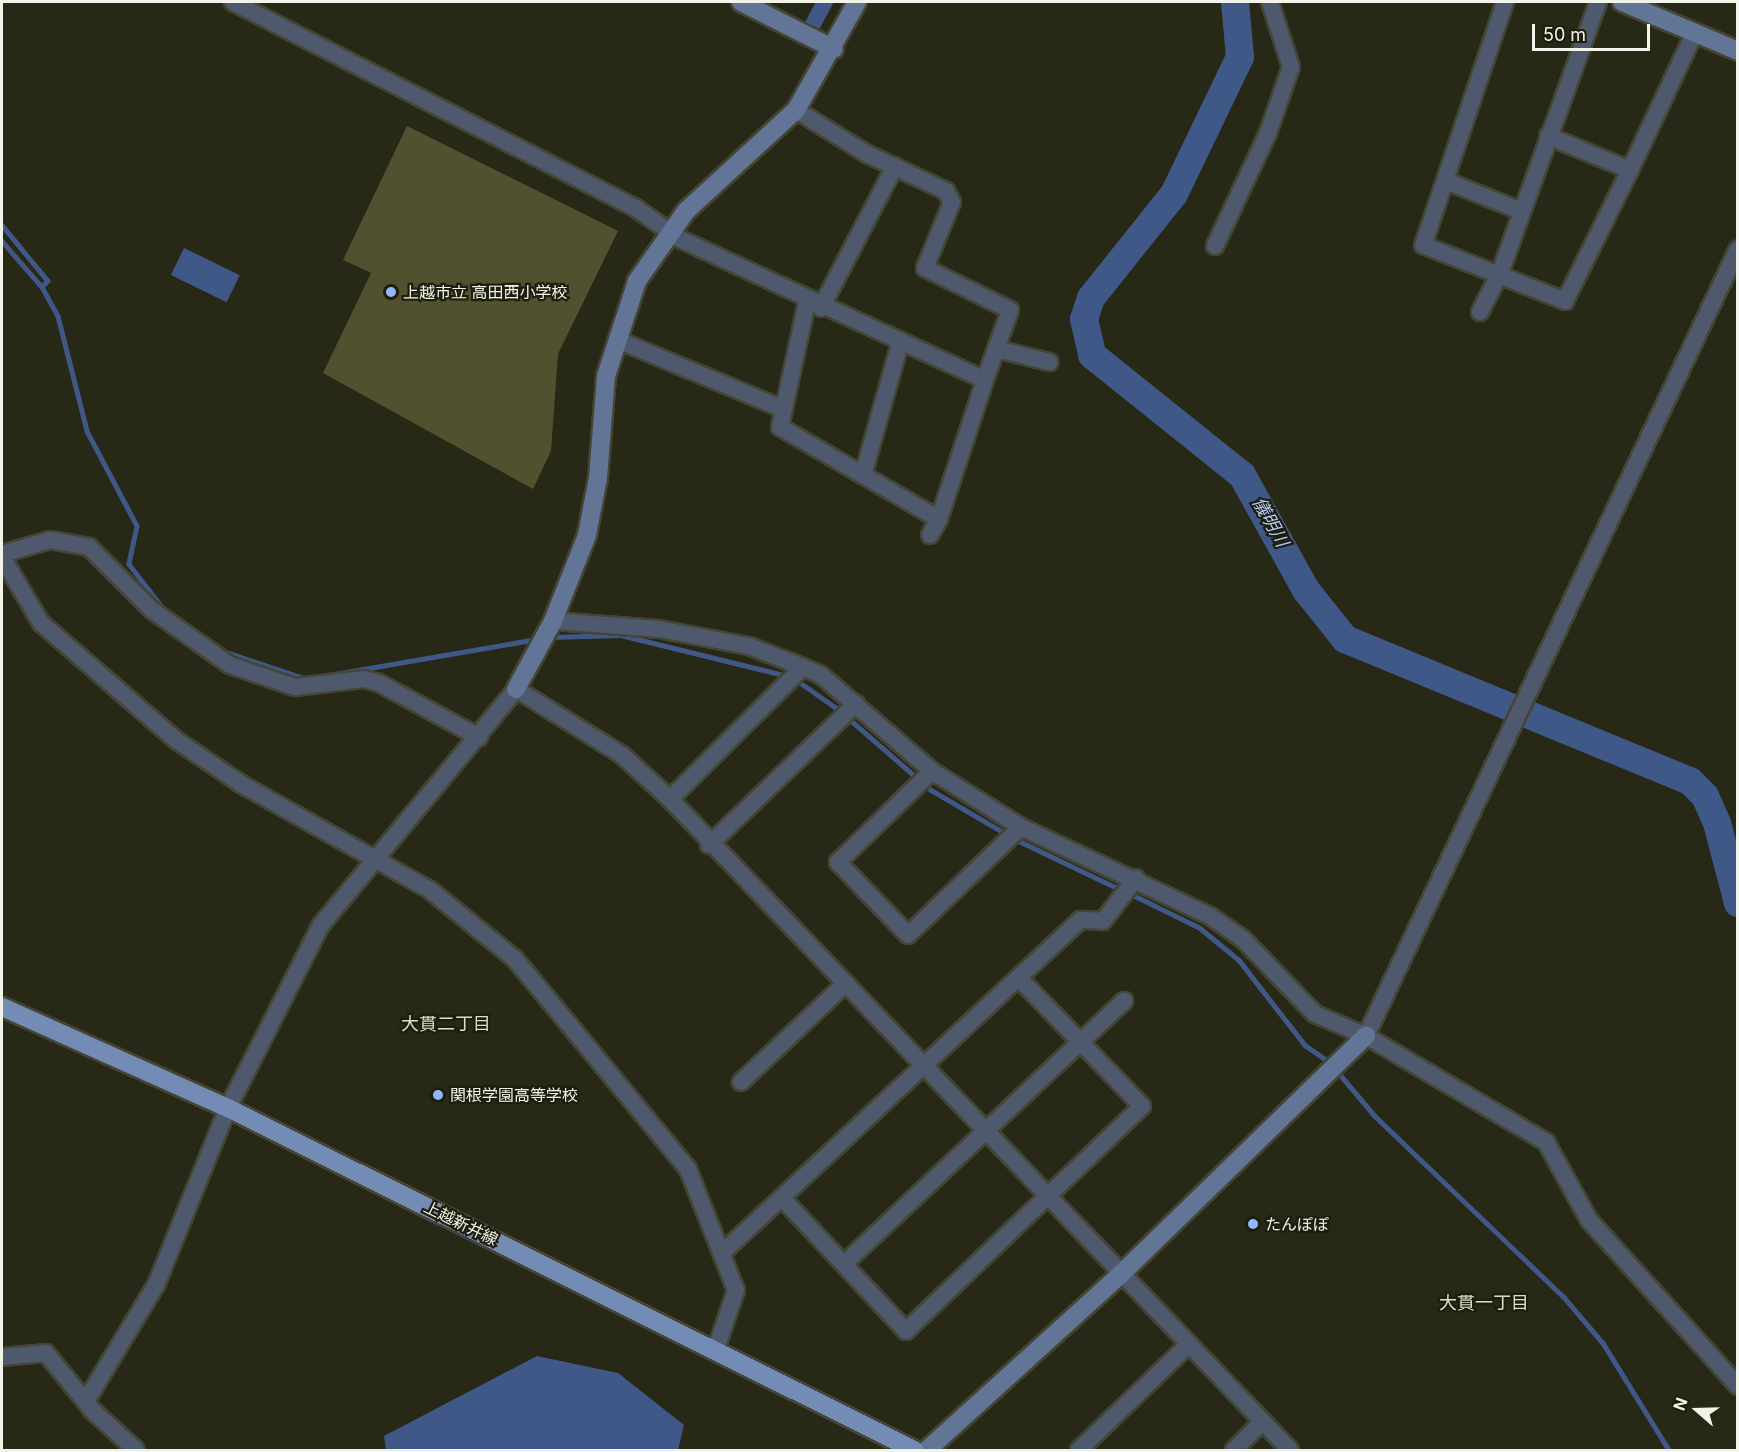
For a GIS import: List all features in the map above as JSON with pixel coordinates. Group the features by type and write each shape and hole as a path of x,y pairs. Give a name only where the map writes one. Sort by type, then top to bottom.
{"main road":[{"name":"上越新井線","path":"2,1007 228,1108 717,1349 914,1450"}],"street":[{"path":"233,2 814,305 985,380"},
{"path":"741,2 834,49"},
{"path":"86,1401 156,1285 228,1108 321,925 479,737 516,689 553,621 592,516 606,376 620,341 627,301 670,229 795,110 834,49 858,2"},
{"path":"1215,246 1268,133 1291,67 1270,2"},
{"path":"1505,2 1423,245 1500,273 1565,301 1694,34"},
{"path":"1480,312 1500,273 1598,2"},
{"path":"1622,2 1642,5 1694,34 1737,51"},
{"path":"795,110 895,166 946,191 952,202 925,268 1010,310 939,519 930,535"},
{"path":"1548,136 1630,170"},
{"path":"895,166 814,305 783,409 780,427 939,519"},
{"path":"1446,181 1521,211"},
{"path":"927,1450 1121,1274 1366,1036 1737,249"},
{"path":"620,341 783,409"},
{"path":"863,475 900,343"},
{"path":"996,349 1049,362"},
{"path":"479,737 379,683 364,679 295,687 230,665 152,610 89,547 50,540 2,556 41,623 111,689 241,784 430,890 515,959 688,1169 723,1252 736,1290 717,1349"},
{"path":"553,621 659,629 749,646 803,667 856,704 932,771 1021,827 1136,878 1210,915 1243,939 1315,1014 1366,1036 1546,1142 1589,1220 1737,1386"},
{"path":"670,799 803,667"},
{"path":"516,689 622,755 670,799 709,845 846,983 922,1069 1121,1274 1261,1423 1290,1450"},
{"path":"709,845 856,704"},
{"path":"932,771 838,862 908,935 1021,827"},
{"path":"723,1252 1080,920 1103,921 1136,878"},
{"path":"782,1198 906,1331 1142,1106 1083,1041 1019,978"},
{"path":"741,1082 846,983"},
{"path":"845,1263 1124,1001"},
{"path":"1079,1450 1187,1346"},
{"path":"2,1357 46,1353 86,1401 136,1450"},
{"path":"1234,1450 1261,1423"}],"shaded area":[{"path":"407,126 618,231 558,354 551,451 533,489 323,373 371,273 343,260"}],"water":[{"path":"184,248 240,275 227,302 171,275"},
{"path":"537,1356 618,1373 684,1425 678,1450 386,1450 384,1436"}],"waterway":[{"path":"811,28 825,2"},
{"name":"儀明川","path":"1235,2 1240,57 1174,194 1091,298 1084,319 1092,355 1242,475 1306,590 1345,639 1690,781 1705,796 1717,823 1738,903"},
{"path":"2,225 48,281 42,287 58,316 87,431 137,526 129,564 162,607"},
{"path":"2,241 42,287"},
{"path":"549,637 621,635 788,676"},
{"path":"323,676 538,639"},
{"path":"223,651 306,679"},
{"path":"795,679 842,712"},
{"path":"848,718 931,790 1008,835"},
{"path":"1015,839 1121,890"},
{"path":"1129,893 1200,928 1239,960 1305,1045 1332,1064"},
{"path":"1337,1071 1375,1116 1563,1296 1603,1343 1669,1450"}],"place":[{"name":"上越市立 高田西小学校","path":"391,292"},
{"name":"関根学園高等学校","path":"438,1095"},
{"name":"たんぽぽ","path":"1253,1224"}],"district":[{"name":"大貫二丁目","path":"446,1024"},
{"name":"大貫一丁目","path":"1484,1303"}]}
